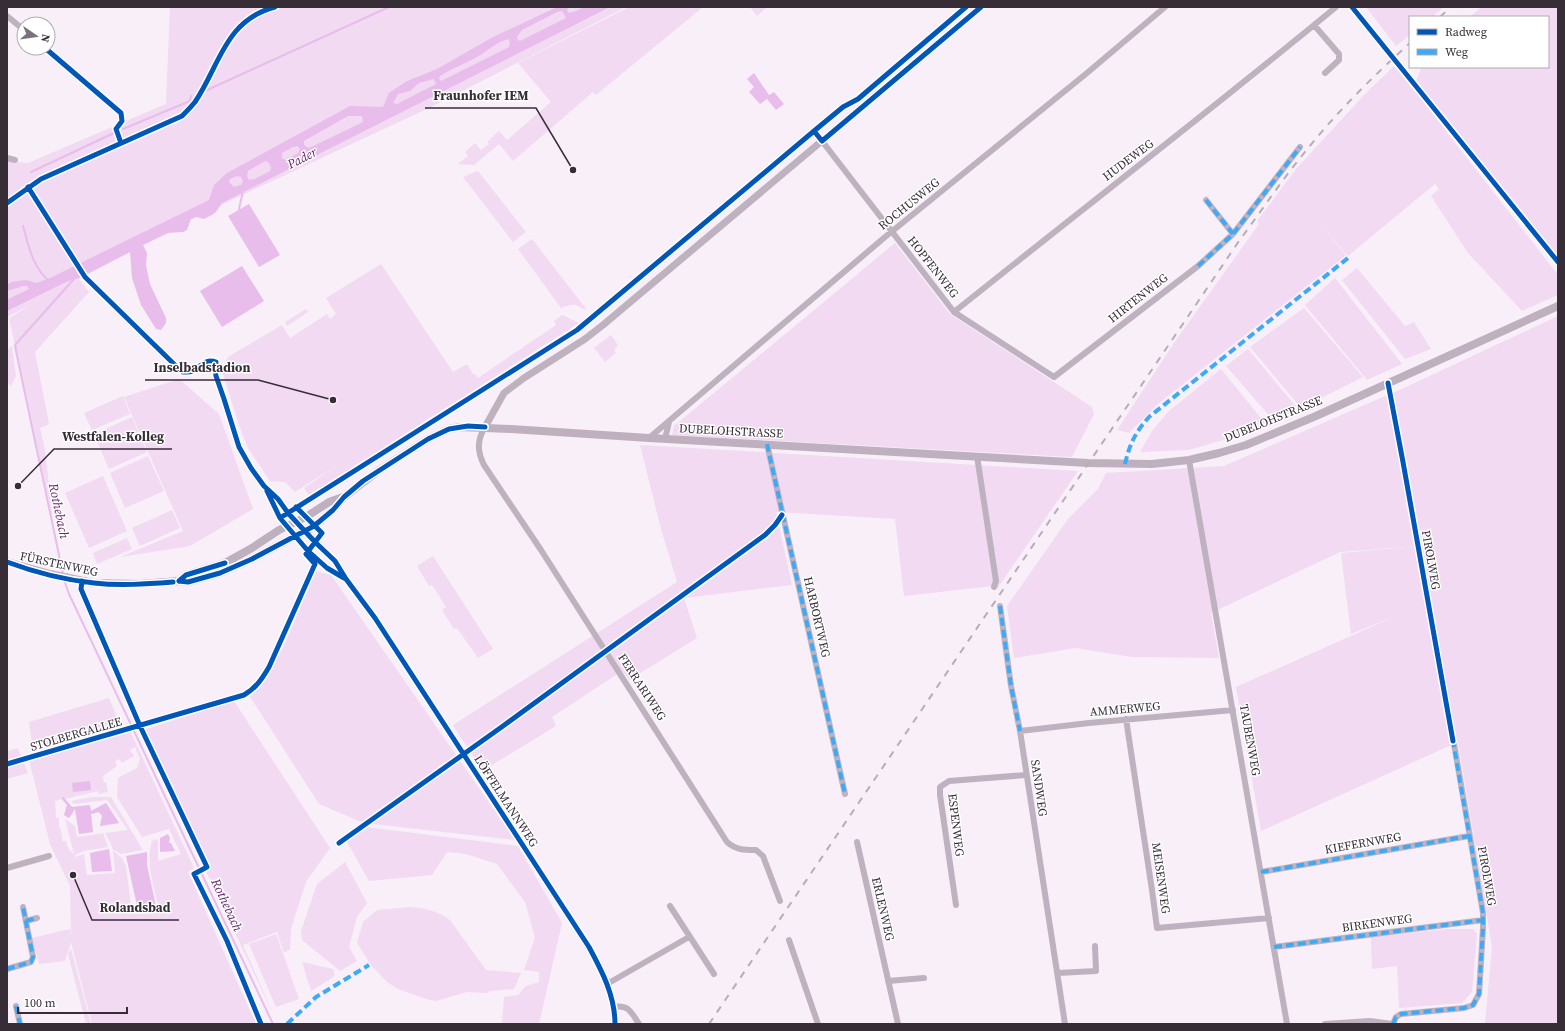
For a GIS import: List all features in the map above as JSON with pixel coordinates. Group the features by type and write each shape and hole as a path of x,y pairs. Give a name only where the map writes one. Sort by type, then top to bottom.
{"main road":[{"name":"DUBELOHSTRASSE","path":"485,427 665,439 1125,464 1152,464 1189,460 1246,445 1316,416 1558,306"},
{"name":"FÜRSTENWEG","path":"7,562 57,576 93,583 121,584 179,581 188,582 220,573 252,559 314,526 333,510 344,497 378,471 422,443 449,429 460,427 485,427"},
{"name":"FÜRSTENWEG","path":"179,581 186,575 225,563 329,502 344,497"}],"street":[{"path":"485,427 504,393 524,378 596,332 981,7"},
{"name":"ROCHUSWEG","path":"649,438 892,232 1087,73 1165,7"},
{"name":"HUDEWEG","path":"954,312 1336,7"},
{"path":"7,16 16,23"},
{"path":"1314,25 1339,54 1339,60 1325,73"},
{"path":"54,56 122,113"},
{"name":"HOPFENWEG","path":"822,141 954,312 1054,377"},
{"name":"HIRTENWEG","path":"1054,377 1198,266 1233,234 1300,147"},
{"path":"7,158 15,160"},
{"path":"1206,200 1233,234"},
{"path":"216,362 216,376 239,447 251,468 264,486 280,518 287,526"},
{"name":"PIROLWEG","path":"1388,383 1415,524 1483,920 1479,994 1473,1005 1464,1008 1401,1014 1396,1017 1392,1024"},
{"path":"665,439 669,422"},
{"name":"FERRARIWEG","path":"485,427 479,437 479,456 537,544 727,842 734,848 756,850 763,856 780,901"},
{"name":"HARBORTWEG","path":"767,444 845,794"},
{"path":"977,456 996,581 994,587"},
{"name":"TAUBENWEG","path":"1189,460 1287,1024"},
{"path":"264,486 278,499 296,522"},
{"name":"LÖFFELMANNWEG","path":"296,522 335,561 346,579 375,618 589,947 607,984 613,1007 615,1024"},
{"name":"LÖFFELMANNWEG","path":"287,526 308,551 327,568 346,579"},
{"name":"SANDWEG","path":"1000,606 1011,686 1020,731 1065,1024"},
{"name":"AMMERWEG","path":"1020,731 1233,710"},
{"name":"MEISENWEG","path":"1126,720 1157,928 1269,918"},
{"name":"ESPENWEG","path":"956,905 940,787 949,781 1026,775"},
{"name":"KIEFERNWEG","path":"1261,872 1469,836"},
{"name":"ERLENWEG","path":"857,842 898,1024"},
{"path":"7,868 49,856"},
{"path":"670,906 714,974"},
{"path":"7,969 31,962 33,957 23,907"},
{"path":"26,921 37,918"},
{"name":"BIRKENWEG","path":"1274,947 1483,920"},
{"path":"607,984 689,937"},
{"path":"789,940 818,1024"},
{"path":"1058,973 1096,971 1095,946"},
{"path":"888,981 924,978"},
{"path":"16,1006 20,1024"},
{"path":"613,1007 622,1006 628,1008 639,1024"},
{"path":"1325,1024 1370,1021 1392,1024"}],"shaded area":[{"path":"170,7 626,7 431,107 206,212 79,279 89,292 35,352 49,424 40,428 45,450 53,521 9,318 32,304 7,317 7,161 28,163 166,104"},
{"path":"629,7 703,7 596,95 593,92 513,161 499,144 474,165 458,164 468,156 465,152 475,143 481,150 489,144 487,142 499,131 507,140 551,102 518,63"},
{"path":"750,7 767,7 757,16"},
{"path":"1366,7 1444,7 1433,16 1409,16 1409,36 1396,46"},
{"path":"1481,7 1558,7 1558,260 1475,153 1416,81 1422,68 1549,68 1549,16 1471,16"},
{"path":"1394,66 1558,275 1558,295 1522,311 1468,253 1431,196 1439,189 1435,184 1348,256 1318,221 1346,255 1159,403 1129,433 1117,430 1174,343 1259,224 1257,221 1297,168 1365,94"},
{"path":"478,171 526,232 513,242 463,177"},
{"path":"532,239 587,310 576,305 561,308 518,249"},
{"path":"895,243 950,314 1092,407 1094,414 1072,457 672,435 674,426"},
{"path":"381,264 453,372 467,364 473,374 475,374 478,378 556,325 554,321 562,315 579,323 309,495 304,488 342,462 295,492 285,482 270,481 248,448 239,425 223,374 223,367 228,357 282,325 290,338 327,314 330,319 336,314 326,298"},
{"path":"1357,268 1405,326 1414,322 1431,349 1405,359 1342,280"},
{"path":"1335,278 1402,364 1367,380 1305,305"},
{"path":"1304,308 1363,377 1301,408 1250,347"},
{"path":"306,309 308,312 287,326 285,322"},
{"path":"1558,316 1558,1024 1485,1024 1492,947 1458,742 1261,831 1236,687 1398,615 1351,634 1341,553 1420,546 1340,552 1211,613 1219,658 1132,657 1075,648 1014,658 1007,606 1068,519 1098,489 1106,473 1224,466 1406,387"},
{"path":"611,335 618,345 614,351 616,353 605,362 594,348"},
{"path":"12,346 16,376 11,386 7,382 7,350"},
{"path":"1248,349 1298,409 1274,421 1226,366"},
{"path":"1221,369 1265,423 1244,434 1189,450 1140,452 1152,431 1169,411"},
{"path":"179,379 219,414 253,509 190,546 120,557 183,531 124,397"},
{"path":"123,396 130,414 92,430 84,413"},
{"path":"132,417 147,452 109,469 94,434"},
{"path":"640,445 1078,471 997,589 993,586 904,596 895,519 776,512 792,585 684,598 697,638 629,680 622,671 552,717 556,726 482,771 453,725 677,582 661,529"},
{"path":"148,456 164,491 125,508 110,473"},
{"path":"103,476 127,531 89,548 65,493"},
{"path":"172,510 180,528 140,546 132,528"},
{"path":"127,538 132,549 97,564 93,553"},
{"path":"433,556 493,649 478,658 457,628 454,629 442,610 446,607 432,585 429,586 417,566"},
{"path":"315,571 331,575 515,840 364,823 319,804 249,695 259,686 269,673 296,619"},
{"path":"109,698 120,724 33,750 29,722"},
{"path":"234,701 330,848 306,882 291,929 290,949 284,953 277,932 243,945 276,1020 140,731"},
{"path":"130,731 194,868 188,872 256,1024 92,1024 71,942 65,961 39,964 32,938 70,929 71,937 70,886 50,844 29,760","holes":["135,747 140,759 137,768 118,778 117,797 142,837 169,829 181,854 158,861 158,839 152,841 150,850 150,868 160,913 132,914 126,866 122,858 113,851 115,873 87,875 84,854 75,857 75,855 84,851 108,847 103,833 77,837 75,826 65,819 74,854 69,850 66,841 62,841 59,818 56,818 55,801 62,799 67,805 64,815 69,818 75,809 79,834 93,832 91,814 99,812 102,816 100,826 119,823 106,803 91,811 90,805 72,807 65,799 98,791 98,794 108,792 103,776 117,766 115,761 119,759 122,763 134,756 130,750"]},
{"path":"18,748 28,773 7,779 7,751"},
{"path":"92,797 111,797 143,850 121,854 112,849 112,846 105,833 128,830 107,800 74,804 71,801"},
{"path":"366,827 518,846 562,923 539,1024 502,1024 504,997 518,995 526,986 539,982 539,972 524,970 535,938 525,902 497,864 466,854 447,852 432,875 369,881 347,842"},
{"path":"345,862 367,903 357,917 349,947 357,961 340,971 302,940 301,931 317,884"},
{"path":"410,907 431,910 450,920 486,970 521,973 514,989 490,991 488,993 467,992 436,1001 398,989 387,982 371,965 357,943 363,922 377,910"},
{"path":"1448,929 1473,929 1477,934 1472,992 1462,1003 1399,1008 1397,966 1372,969 1371,937"},
{"path":"276,934 299,999 276,1007 249,944"},
{"path":"71,949 91,1024 86,1024 68,954"},
{"path":"302,962 333,969 335,976 311,991"}],"water":[{"name":"Pader","path":"557,7 569,7 567,10 569,13 584,7 610,7 222,203 215,213 208,217 204,219 196,217 191,219 187,230 183,232 168,233 143,245 147,253 146,265 150,284 166,318 166,323 161,330 156,329 141,305 132,278 130,252 79,278 66,282 7,311 7,300 29,289 27,286 23,286 7,291 7,285 11,282 25,280 37,283 52,277 209,200 214,185 227,173 350,106 383,107 389,93 407,81 437,69 493,37","holes":["562,11 566,18 520,41 518,40 517,37 522,30 557,12","508,39 510,42 509,47 441,81 439,79 440,76 477,57 500,42","434,79 436,84 397,104 393,103 398,94 410,91 419,83","348,116 362,116 363,122 309,148 304,145 304,141","298,146 300,150 298,153 285,160 282,158 282,153","265,161 268,162 271,167 270,171 255,179 249,180 247,176 248,171","237,176 241,177 243,181 241,185 234,187 229,182 230,179"]},
{"path":"754,73 769,95 774,92 784,104 776,110 767,99 760,104 749,92 754,87 747,79"},
{"path":"249,204 280,255 259,267 228,216"},
{"path":"242,266 264,301 222,327 200,291"},
{"path":"90,781 91,790 73,792 72,783"},
{"path":"63,797 72,807 90,805 91,811 106,803 119,823 100,826 102,816 99,812 91,814 93,832 79,834 75,809 69,818 64,815 67,805 61,798"},
{"path":"168,834 170,838 169,843 171,843 175,851 160,852 160,838"},
{"path":"109,849 112,871 92,872 90,853"},
{"path":"147,852 147,865 156,906 138,910 126,856"}],"waterway":[{"path":"202,95 205,91 389,7"},
{"path":"123,129 190,101 191,96"},
{"path":"31,172 114,133"},
{"path":"239,209 243,191"},
{"path":"23,226 29,248 35,262 48,280"},
{"name":"Rothebach","path":"63,574 15,345 74,279"},
{"name":"Rothebach","path":"64,580 69,594 273,1024"}],"railway":[{"path":"1441,16 1451,7"},
{"path":"709,1024 1239,241 1277,188 1313,142 1339,112 1409,44"}],"marked path":[{"path":"1198,266 1233,234 1300,147"},
{"path":"1206,200 1233,234"},
{"path":"1125,464 1134,439 1140,428 1149,417 1348,258"},
{"path":"767,444 845,794"},
{"path":"1000,606 1011,686 1020,731"},
{"path":"1393,1024 1396,1017 1401,1014 1464,1008 1473,1005 1479,994 1483,913 1453,741"},
{"path":"1261,872 1469,836"},
{"path":"7,969 31,962 33,957 23,907"},
{"path":"26,921 37,918"},
{"path":"1274,947 1483,920"},
{"path":"287,1024 316,997 369,965"},
{"path":"16,1006 20,1024"}],"cycle path":[{"path":"7,203 41,179 182,116 195,102 204,88 218,59 234,33 245,22 258,13 275,7"},
{"path":"280,518 577,330 843,107 858,99 966,7"},
{"path":"814,131 822,141 981,7"},
{"path":"1352,7 1558,262"},
{"path":"54,56 121,113 122,121 116,129 121,143"},
{"path":"28,187 85,277 178,368 183,372 191,372 206,362 216,362 216,376 239,447 251,468 264,486 278,499 288,513 335,561 346,579 375,618 589,947 607,984 613,1004 615,1024"},
{"path":"1388,383 1453,741"},
{"path":"179,581 188,582 220,573 252,559 314,526 363,481 428,439 449,429 468,426 485,427"},
{"path":"267,491 280,518 308,551 327,568 344,578"},
{"name":"STOLBERGALLEE","path":"7,764 244,695 252,689 269,667 315,564 306,554 322,533 296,507"},
{"path":"339,843 503,726 765,535 782,515"},
{"path":"7,562 50,575 94,583 124,585 173,582"},
{"path":"179,581 186,575 225,563"},
{"path":"82,581 81,589 140,726 207,867 194,874 227,941 261,1024"}],"place":[{"name":"Fraunhofer IEM","path":"573,170"},
{"name":"Inselbadstadion","path":"333,400"},
{"name":"Westfalen-Kolleg","path":"18,486"},
{"name":"Rolandsbad","path":"73,875"}]}
